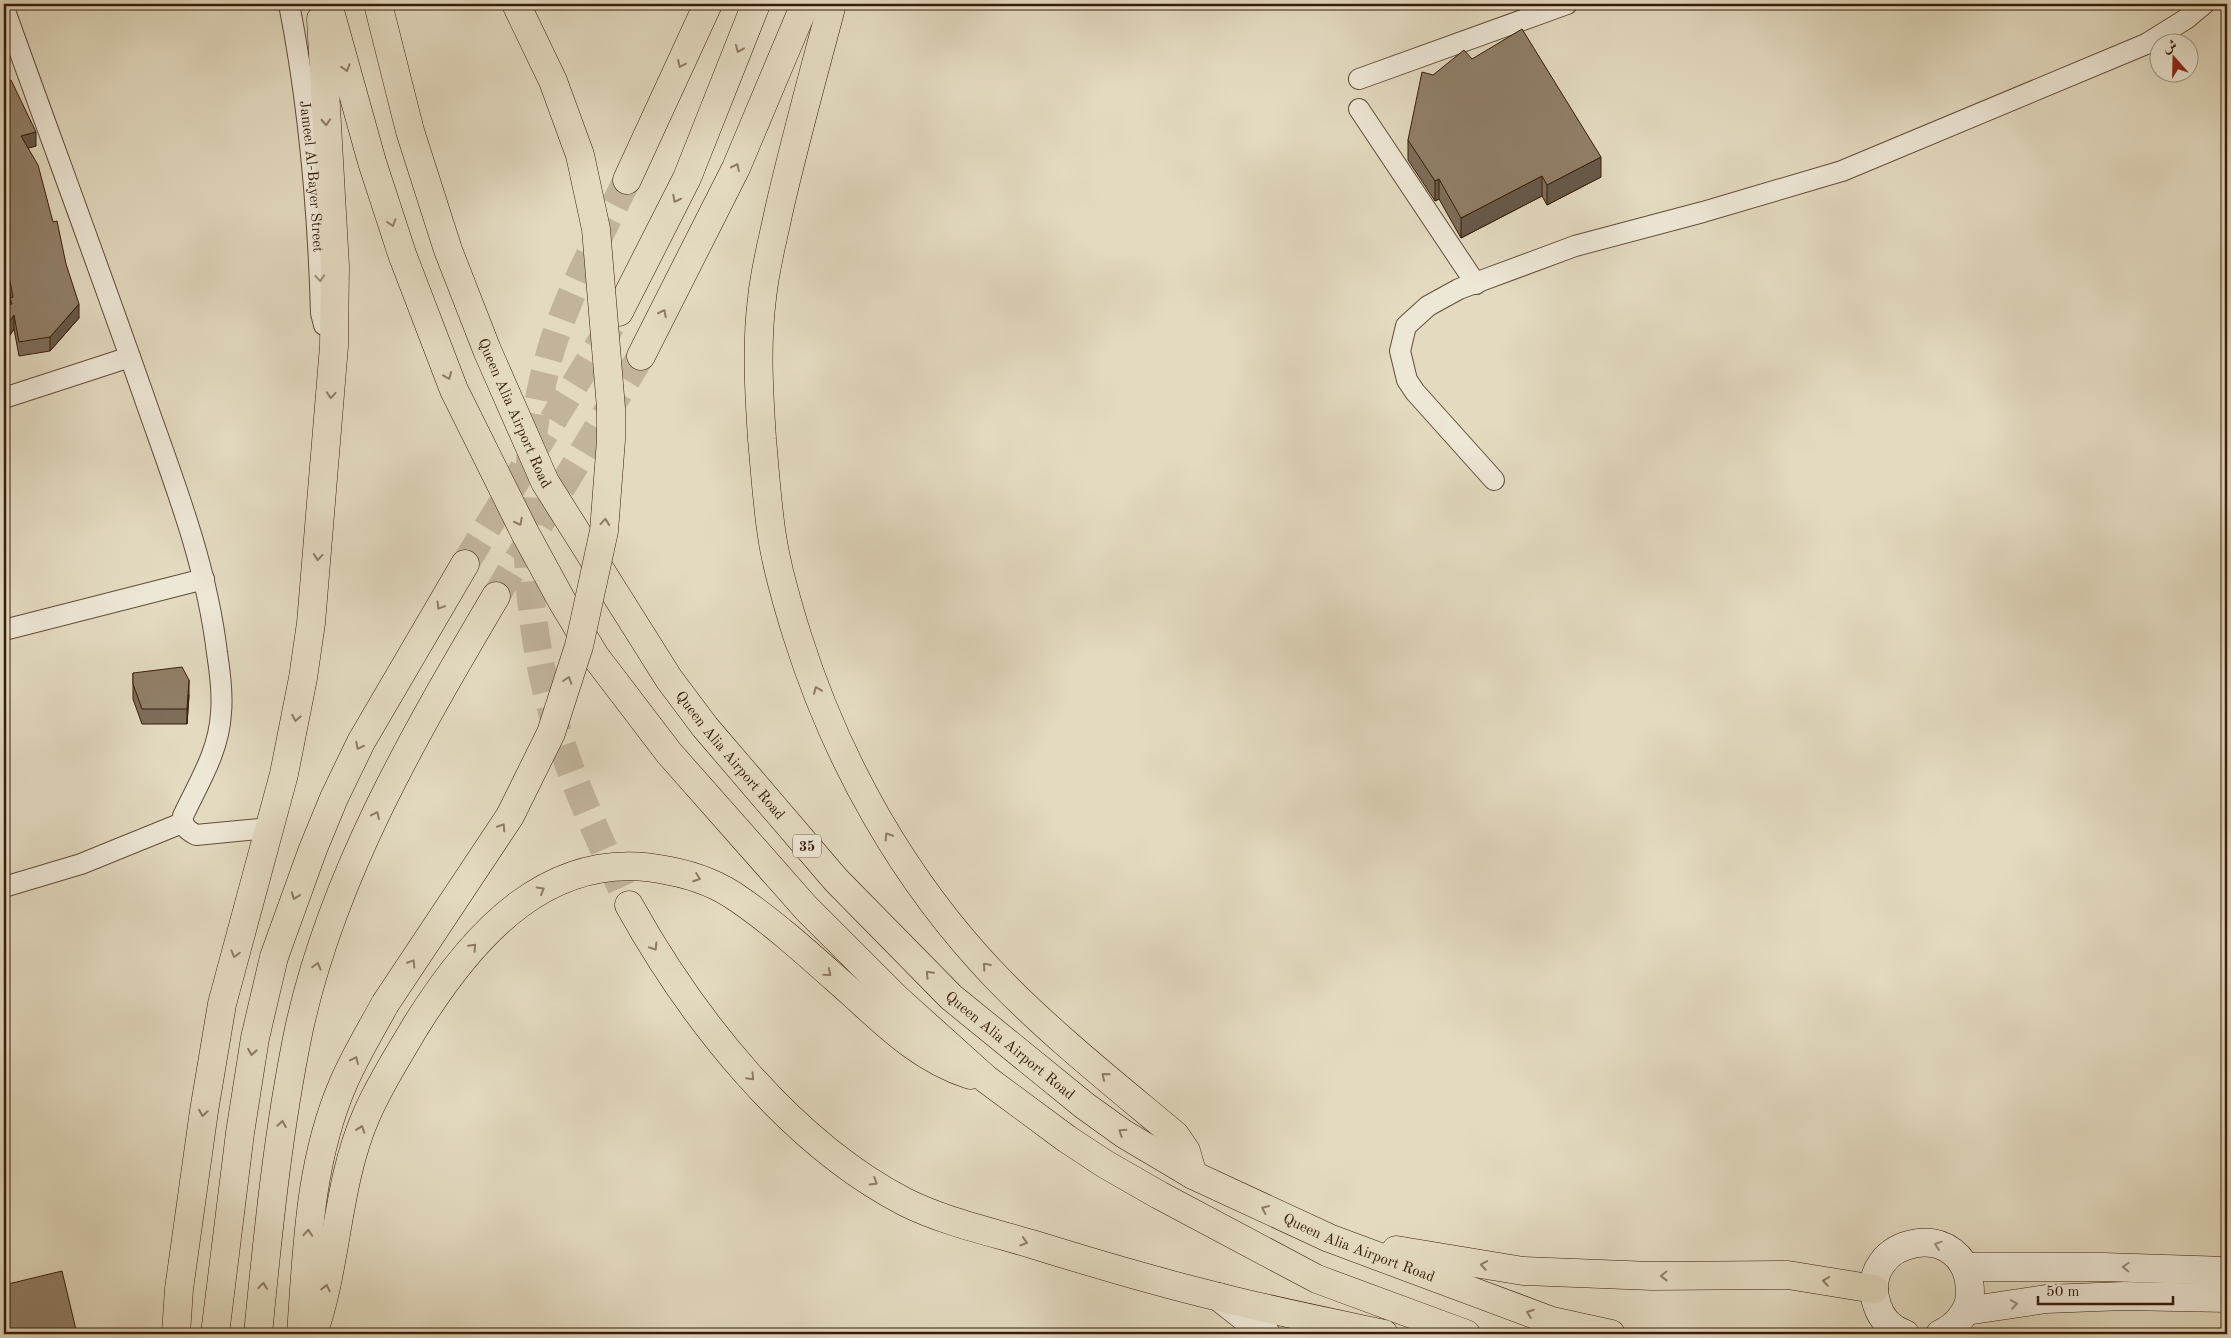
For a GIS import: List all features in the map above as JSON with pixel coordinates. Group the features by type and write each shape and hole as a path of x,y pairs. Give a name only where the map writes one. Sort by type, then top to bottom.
{"main road":[{"path":"176,1334 179,1289 204,1111 222,1004 270,828 294,728 311,623 334,346 335,266 320,4"},
{"path":"328,4 372,162 402,254 454,390 525,532 595,656 670,753 806,908 910,1012 986,1079 1067,1139 1105,1164 1308,1274 1466,1334"},
{"name":"Queen Alia Airport Road","path":"378,4 410,132 429,196 457,276 487,350 545,482 669,679 705,727 836,880 951,997 1085,1106 1124,1134 1193,1175 1330,1238 1552,1321 1611,1334"},
{"path":"301,1334 310,1212 322,1153 342,1086 360,1048 386,1004 510,816 551,733 579,646 604,531 611,440 611,408 596,229 580,155 553,81 516,4"},
{"path":"627,180 708,4"},
{"path":"618,312 687,178 756,4"},
{"path":"641,356 736,168 805,4"},
{"path":"832,4 788,170 769,254 761,315 759,358 766,489 772,536 782,586 809,671 827,716 862,791 885,831 924,890 996,977 1060,1037 1175,1135 1186,1151 1193,1175"},
{"path":"214,1334 240,1133 255,1038 274,957 313,849 334,798 361,742 465,564"},
{"path":"258,1334 276,1158 300,1028 319,959 340,897 394,776 437,696 496,596"},
{"path":"313,1334 325,1294 350,1160 365,1117 383,1081 436,993 468,952 501,918 520,903 561,879 576,873 606,867 643,866 696,876 723,889 742,900 910,1045 949,1068 986,1079"},
{"path":"630,904 642,927 702,1019 739,1064 782,1110 824,1148 905,1201 938,1216 1082,1260 1219,1298 1384,1334"},
{"path":"1330,1238 1523,1271 1652,1276 1788,1275 1874,1289"}],"street":[{"name":"Jameel Al-Bayer Street","path":"290,4 309,141 322,313 326,329 334,346"},
{"path":"1359,79 1530,10 1567,4"},
{"path":"1494,480 1415,392 1407,380 1400,351 1406,326 1414,317 1443,297 1575,246 1703,212 1842,171 2146,44 2186,19 2204,4"},
{"path":"4,8 130,357 190,530 204,579 218,658 222,694 220,726 207,767 183,816 182,823 188,830 196,834 270,828"},
{"path":"1359,109 1476,284"},
{"path":"4,398 130,357"},
{"path":"4,630 204,579"},
{"path":"4,887 81,864 182,823"},
{"path":"1897,1332 1878,1310 1874,1289 1877,1274 1892,1252 1911,1243 1921,1242 1942,1246 1959,1258 1965,1267 1970,1281 1970,1296 1966,1311 1956,1324 1940,1334"},
{"path":"1965,1267 2104,1267 2227,1271"},
{"path":"164,1334 179,1289"},
{"path":"1966,1311 2046,1299 2124,1296 2227,1298"},
{"path":"1219,1298 1266,1334"}],"building":[{"path":"1522,29 1601,157 1547,185 1542,176 1461,218 1439,179 1435,181 1408,140 1422,72 1433,75 1464,50 1472,59"},
{"path":"11,80 36,132 21,136 38,165 53,222 57,221 66,264 79,304 50,337 19,342 14,315 4,330 4,306 12,304 10,298 13,297 4,251 4,82"},
{"path":"182,667 189,680 187,709 142,709 133,684 133,673"},
{"path":"62,1271 77,1334 4,1334 4,1285"}],"tunnel":[{"path":"627,180 597,239 554,340 541,387 533,437 528,488 527,540 530,592 537,643 547,692 560,739 592,823 629,905"},
{"path":"465,564 613,322"},
{"path":"496,596 641,356"}]}
